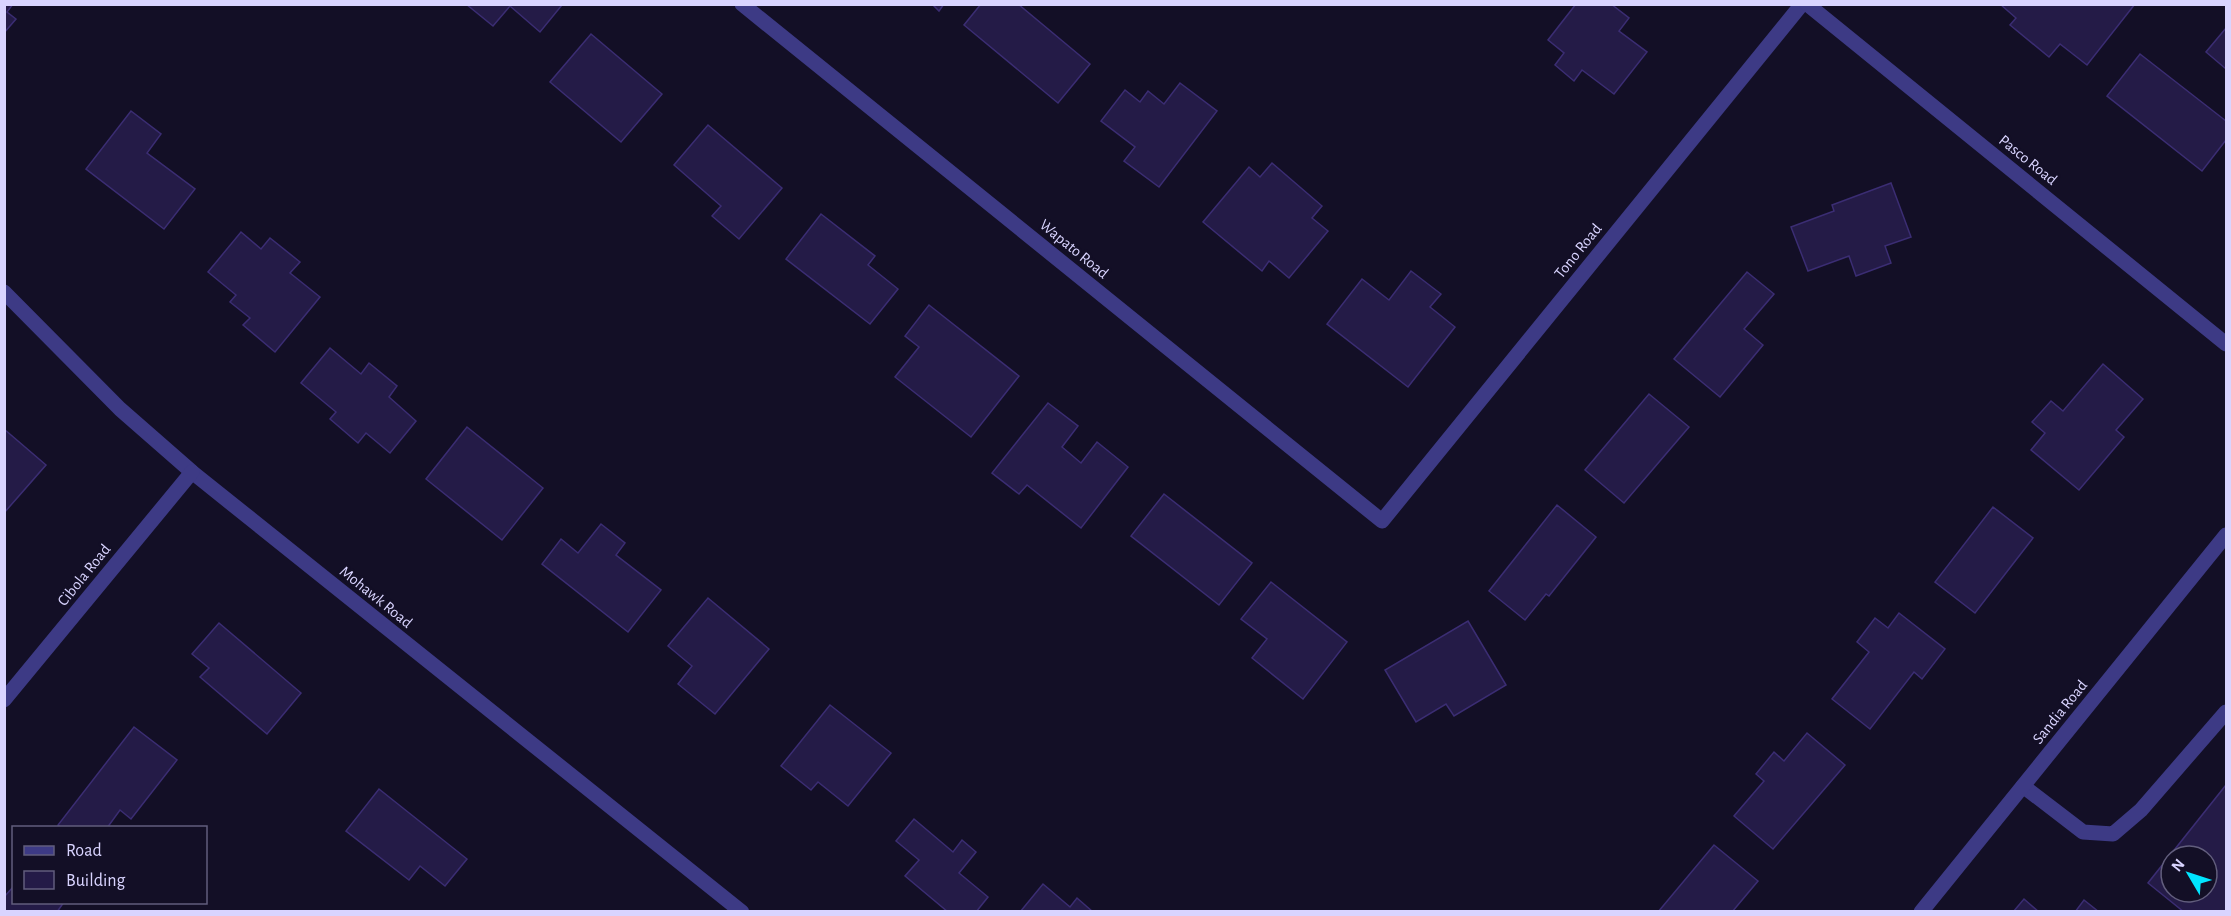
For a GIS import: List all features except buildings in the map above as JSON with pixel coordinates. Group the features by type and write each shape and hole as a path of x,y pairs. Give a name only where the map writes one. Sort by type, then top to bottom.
{"street":[{"name":"Wapato Road","path":"742,4 1382,521"},
{"name":"Tono Road","path":"1382,521 1802,4"},
{"name":"Pasco Road","path":"1807,4 2226,344"},
{"name":"Mohawk Road","path":"4,292 120,409 192,472 742,912"},
{"name":"Cibola Road","path":"4,700 192,472"},
{"name":"Sandia Road","path":"1921,912 2226,535"},
{"path":"2023,786 2084,832 2113,834 2141,810 2226,712"}]}
